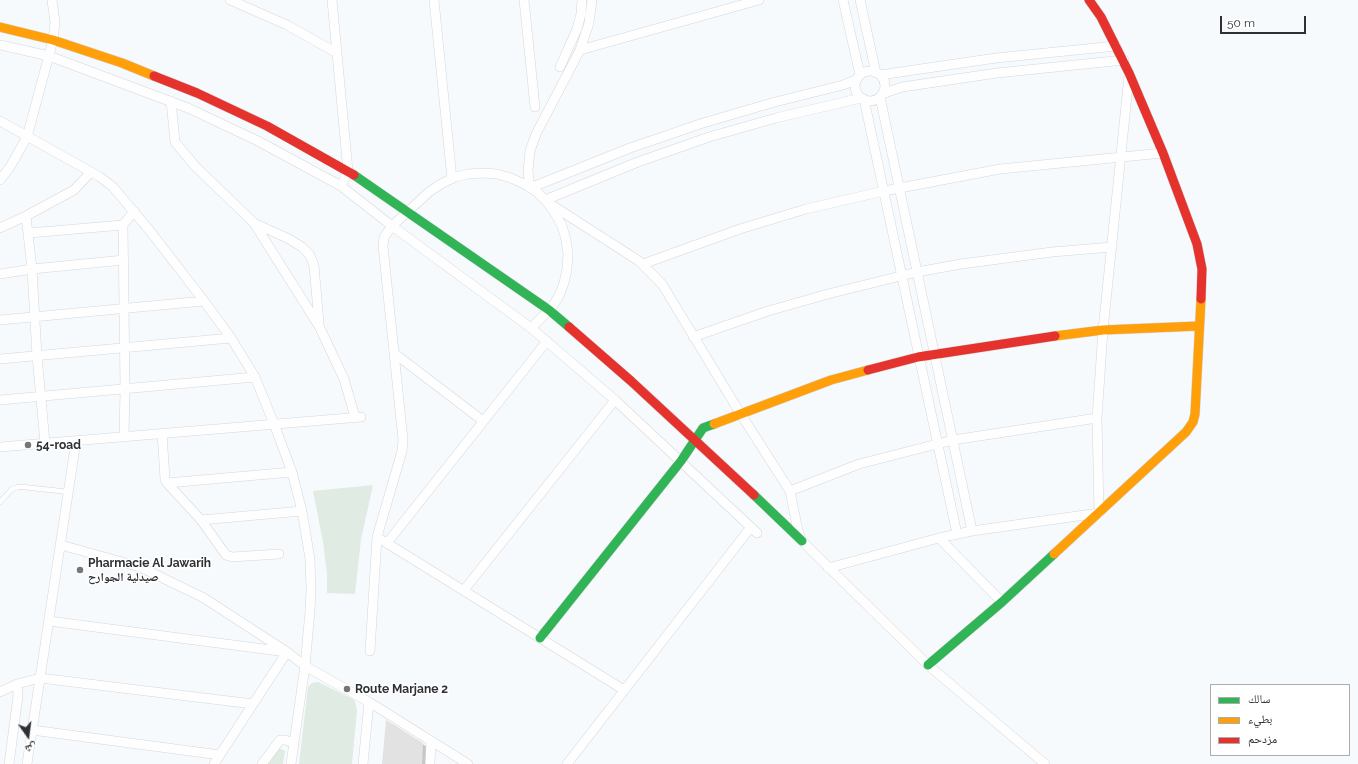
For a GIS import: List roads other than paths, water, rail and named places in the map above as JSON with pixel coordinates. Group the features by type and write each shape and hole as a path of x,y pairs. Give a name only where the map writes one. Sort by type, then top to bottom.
{"street":[{"path":"0,180 10,167 27,137 50,56 53,40 55,23 52,0"},
{"path":"230,0 287,25 337,53"},
{"path":"332,0 348,171 341,186"},
{"path":"434,0 452,179"},
{"path":"524,0 535,107"},
{"path":"560,67 577,29 581,14 582,0"},
{"path":"530,188 528,171 530,152 536,134 580,50 589,23 592,0"},
{"path":"580,50 759,0"},
{"path":"842,0 858,78 856,90 862,98 884,191 918,357 957,534"},
{"path":"860,0 878,74 885,86 881,95 972,530"},
{"path":"928,665 1002,602 1190,428 1195,414 1202,269 1200,254 1163,153 1124,60 1095,6 1089,0"},
{"path":"0,27 53,40 122,63 197,93 266,126 348,171 549,310 631,381 694,439 802,541 928,665 1045,764"},
{"path":"0,45 50,56 188,108 258,141 341,186 392,226 547,341 615,400 754,530 624,690 567,764"},
{"path":"530,188 630,148 703,123 775,102 843,85 858,78 868,71 878,74 996,58 1116,46"},
{"path":"546,201 638,162 709,137 776,118 862,98 872,100 902,87 989,74 1124,60"},
{"path":"1099,513 1097,418 1103,330 1129,73"},
{"path":"0,447 358,417 344,380 319,326 254,223 195,166 175,142 171,101"},
{"path":"0,121 90,173 100,177 113,187 134,211 204,301 231,338 255,376 292,472 302,511 310,559 311,590 305,666 291,764"},
{"path":"643,264 740,229 806,209 884,191 1000,169 1163,153"},
{"path":"0,228 26,216 74,190 90,173"},
{"path":"370,651 377,537 402,451 403,440 383,246 384,237 392,226 407,211 429,192 441,184 468,174 497,174 511,178 530,188 546,201 643,264 662,284 740,414 790,491 798,531 802,541"},
{"path":"531,328 549,310 559,296 567,269 568,254 562,226 546,201"},
{"path":"124,437 125,389 123,225 134,211"},
{"path":"26,216 32,269 37,356 45,443"},
{"path":"254,223 302,246 309,254 314,266 319,326"},
{"path":"29,234 123,225"},
{"path":"693,337 776,309 828,294 917,272 961,264 1052,252 1112,247"},
{"path":"0,274 32,269 124,260"},
{"path":"0,320 204,301"},
{"path":"540,638 680,461 702,428 831,380 918,357 1103,330 1199,326"},
{"path":"0,359 231,338"},
{"path":"387,543 547,341"},
{"path":"394,353 484,421"},
{"path":"0,400 255,376"},
{"path":"464,590 615,400"},
{"path":"790,491 859,464 953,440 1097,418"},
{"path":"162,433 165,479 167,483 201,520 226,555 232,557 279,554"},
{"path":"27,764 76,441"},
{"path":"167,483 292,472"},
{"path":"201,520 302,511"},
{"path":"828,568 972,530 1099,513"},
{"path":"377,537 624,690"},
{"path":"939,538 1002,602"},
{"path":"61,545 140,567 204,598 287,652 305,666 369,702 468,764"},
{"path":"49,621 287,652"},
{"path":"214,764 287,652"},
{"path":"0,692 16,684 40,678 253,704"},
{"path":"9,764 18,696 16,684"},
{"path":"363,764 369,702"},
{"path":"32,730 220,755"},
{"path":"262,764 280,740 294,743"},
{"path":"430,764 431,741"}],"lane":[{"path":"0,502 12,489 18,487 31,487 69,492"}],"place":[{"name":"54-road","path":"28,445"},
{"name":"Pharmacie Al Jawarih صيدلية الجوارح","path":"80,570"},
{"name":"Route Marjane 2","path":"347,689"}]}
